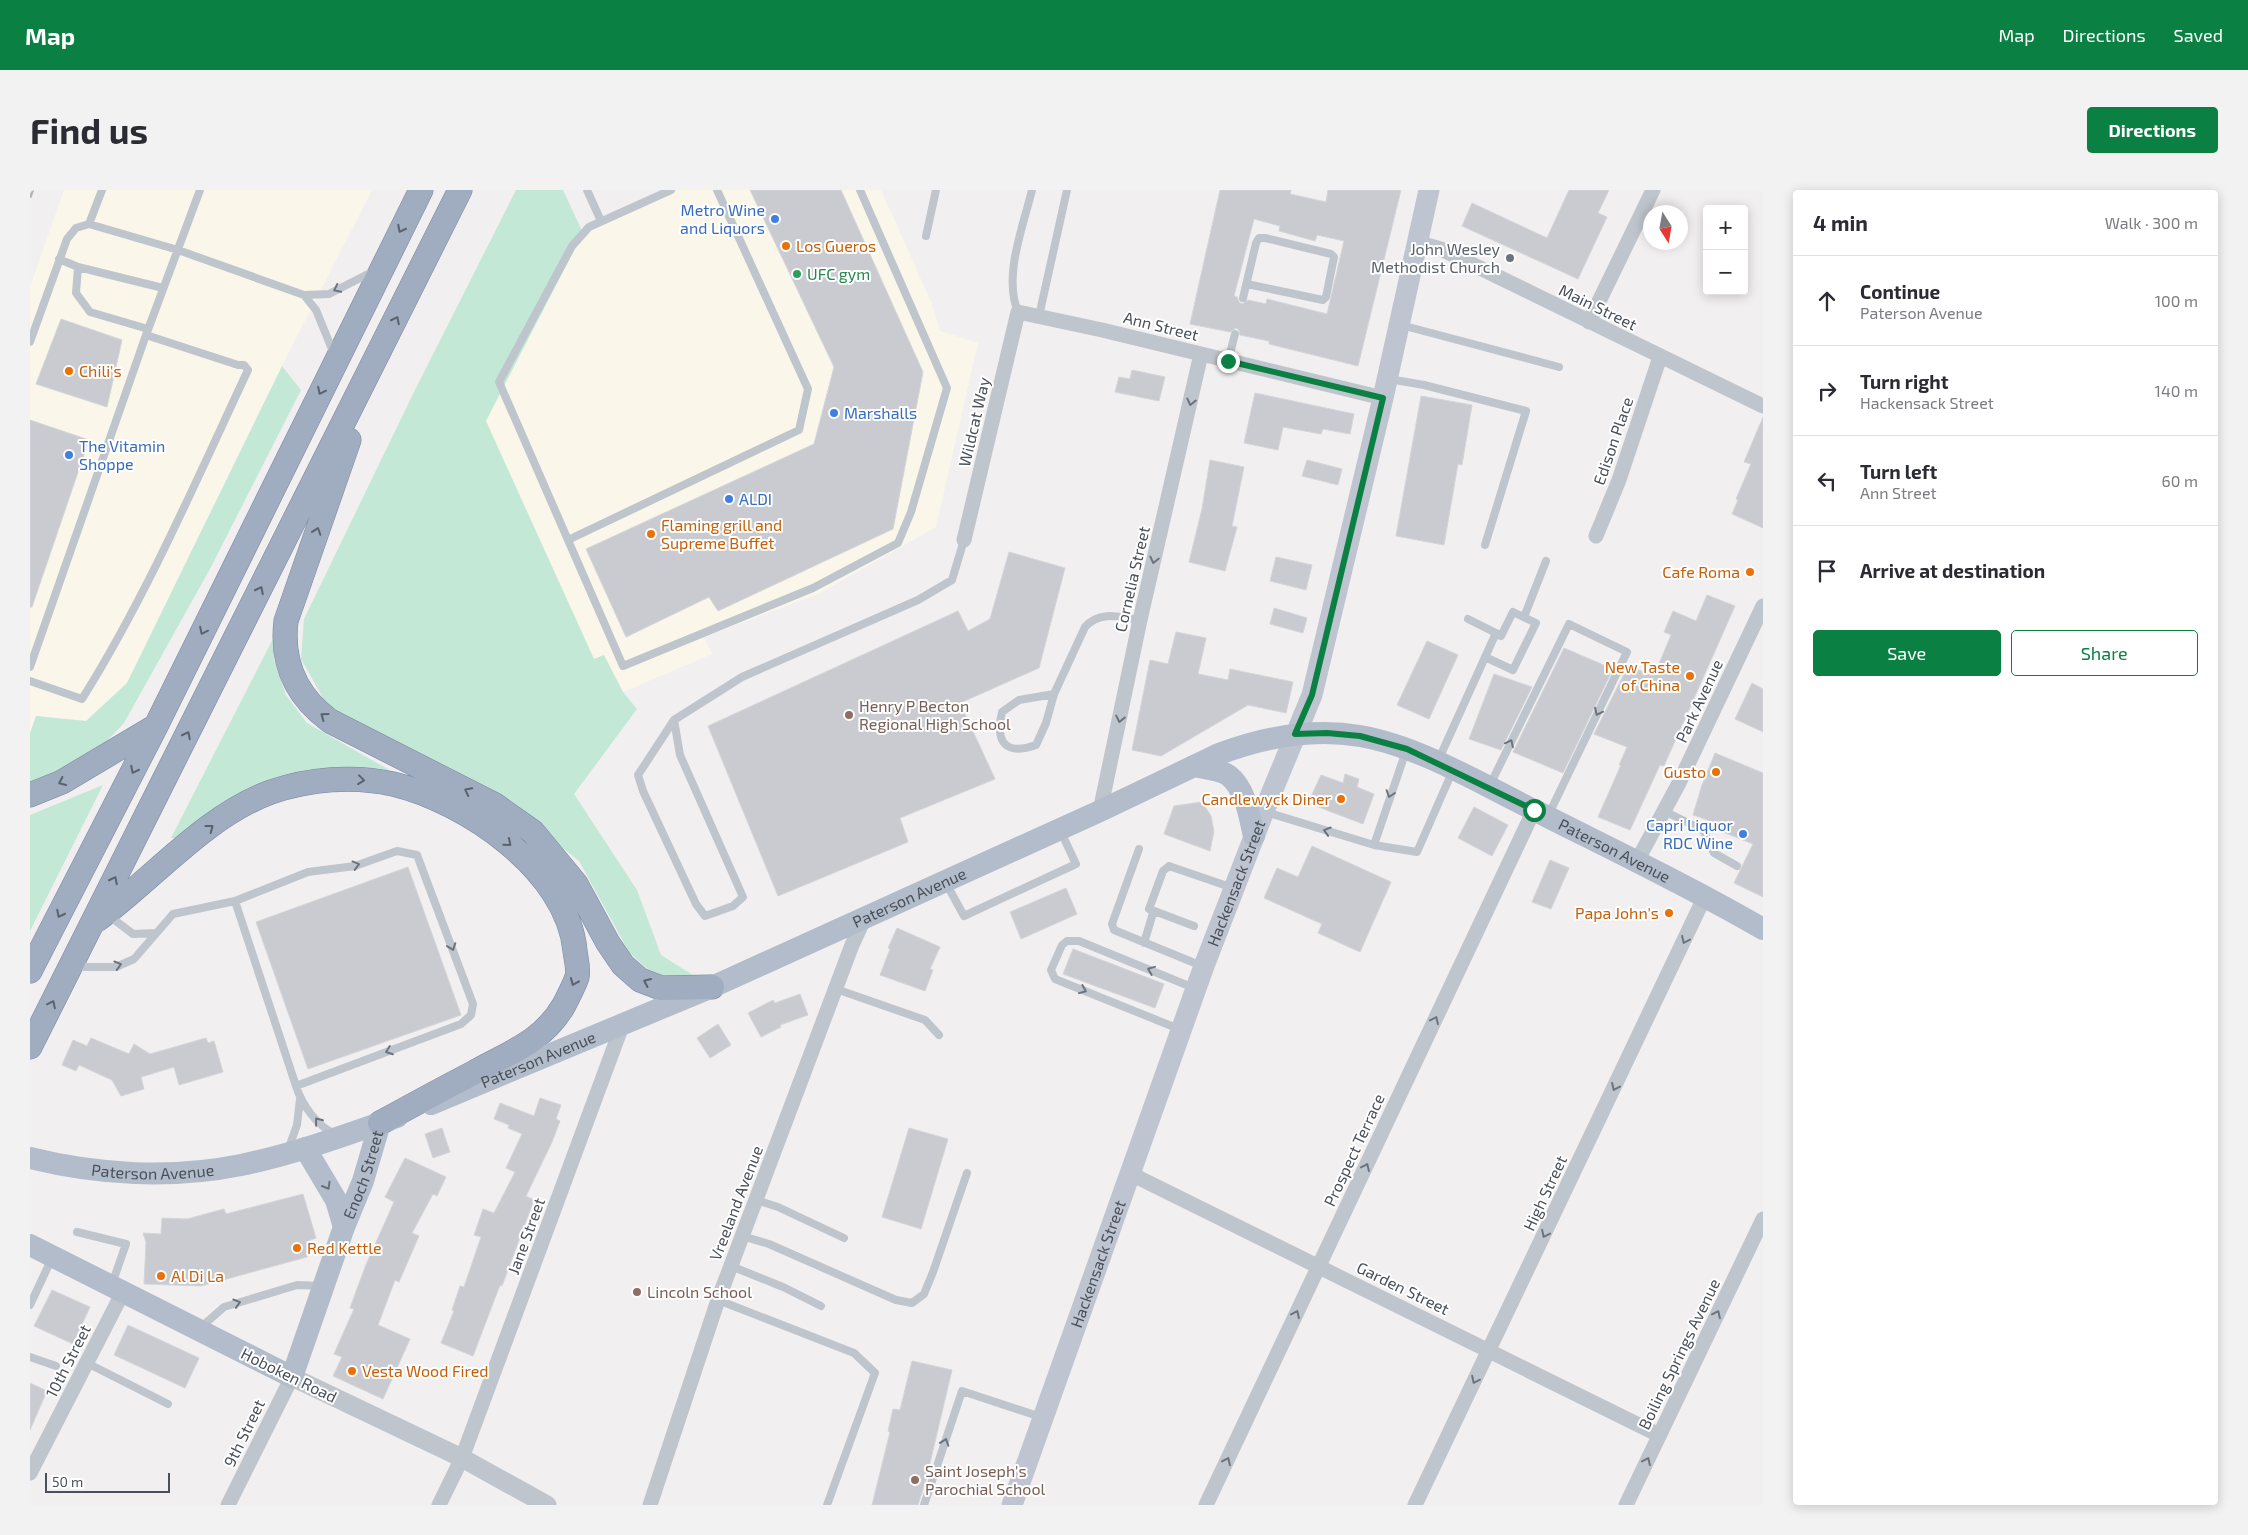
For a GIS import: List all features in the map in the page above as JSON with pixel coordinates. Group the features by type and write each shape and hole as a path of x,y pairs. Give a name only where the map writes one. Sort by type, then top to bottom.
{"highway":[{"path":"30,972 156,726 421,190"},
{"path":"30,1048 70,967 99,919 460,190"},
{"path":"379,353 286,621 285,651 293,680 309,703 330,721 495,805 533,832 576,884 608,943 623,965 640,980 662,988 712,988"},
{"path":"30,795 62,782 156,726"},
{"path":"99,919 193,840 232,811 270,792 315,780 354,779 393,784 435,799 492,829 532,863 560,904 574,938 578,976 563,1006 545,1030 521,1049 484,1066 380,1124"}],"main road":[{"name":"Hackensack Street","path":"1012,1505 1204,966 1254,836 1312,695 1385,388 1429,190"},
{"name":"Paterson Avenue","path":"30,1158 86,1169 162,1173 216,1169 296,1151 380,1124 484,1084 712,988 1240,746 1295,734 1327,733 1360,736 1407,749 1489,787 1636,863 1705,896 1763,929"},
{"path":"1194,766 1227,775 1241,791 1254,836"},
{"name":"Enoch Street","path":"292,1377 344,1226 363,1181 380,1124"},
{"name":"Enoch Street","path":"296,1151 336,1200 344,1226"},
{"name":"Hoboken Road","path":"30,1245 292,1377"}],"street":[{"path":"1589,322 1653,190"},
{"name":"Main Street","path":"1416,242 1441,249 1763,406"},
{"name":"Ann Street","path":"1018,312 1228,361 1385,388"},
{"name":"Wildcat Way","path":"964,540 1018,312"},
{"name":"Cornelia Street","path":"1100,811 1140,620 1202,354"},
{"name":"Edison Place","path":"1596,536 1619,480 1660,357"},
{"name":"Park Avenue","path":"1636,863 1664,811 1763,606"},
{"name":"Prospect Terrace","path":"1206,1505 1319,1266 1541,814"},
{"name":"High Street","path":"1415,1505 1705,896"},
{"name":"Vreeland Avenue","path":"650,1505 718,1300 865,917"},
{"name":"Jane Street","path":"439,1505 462,1458 622,1026"},
{"name":"Garden Street","path":"1131,1174 1660,1435"},
{"name":"Boiling Springs Avenue","path":"1626,1505 1763,1219"},
{"name":"10th Street","path":"30,1474 87,1363 117,1289"},
{"name":"Hoboken Road","path":"292,1377 462,1458 547,1505"},
{"name":"9th Street","path":"228,1505 292,1377"}],"lane":[{"path":"89,224 102,190"},
{"path":"30,667 147,332 200,190"},
{"path":"587,190 601,221"},
{"path":"671,190 589,227 572,246 499,382 623,666 813,588 898,543 911,512 946,388 860,190"},
{"path":"568,540 799,430 808,389 717,190"},
{"path":"926,236 936,190"},
{"path":"1018,312 1012,298 1014,270 1032,190"},
{"path":"1039,316 1067,190"},
{"path":"30,342 66,239 76,228 89,224 178,250 304,295 329,294 381,268"},
{"path":"1243,298 1246,284 1256,243 1259,238 1331,254 1334,257 1326,297 1323,300 1246,284"},
{"path":"59,259 78,267 163,288"},
{"path":"30,681 82,699 118,641 142,594 248,370 244,365 238,365 90,312 76,293 78,267"},
{"path":"304,295 316,310 336,360"},
{"path":"1398,324 1559,367"},
{"path":"1228,361 1235,334"},
{"path":"1385,388 1424,385 1526,411 1485,545"},
{"path":"674,720 680,755 743,897 733,906 705,916 696,904 643,791 638,775 674,720 742,677 918,600 952,580 964,540"},
{"path":"1524,617 1546,561"},
{"path":"1468,619 1501,636 1513,612 1536,623 1512,670 1484,657"},
{"path":"1054,694 1019,700 1002,712 998,728 1002,740 1013,749 1024,749 1036,745 1046,723 1054,694 1085,626 1092,618 1107,615 1140,620"},
{"path":"1489,787 1569,624 1627,652 1541,814"},
{"path":"1264,811 1374,845 1417,852 1484,657 1496,633"},
{"path":"1374,845 1399,766 1407,749"},
{"path":"1664,811 1703,830 1714,853 1737,866"},
{"path":"945,881 964,916 1076,864 1060,829"},
{"path":"1140,849 1112,924 1114,930 1204,966"},
{"path":"70,967 116,967 134,959 173,914 235,901 308,872 355,866 397,851 417,855 473,1004 471,1015 461,1024 296,1086"},
{"path":"1194,926 1149,910 1163,871 1170,866 1234,888"},
{"path":"235,901 300,1099 324,1129 340,1136"},
{"path":"1144,943 1154,913"},
{"path":"99,919 133,934 155,933"},
{"path":"1181,1030 1056,978 1051,970 1062,945 1067,941 1079,941 1196,989"},
{"path":"836,989 925,1020 940,1035"},
{"path":"296,1151 296,1125 300,1099"},
{"path":"742,1236 769,1244 896,1300 912,1303 924,1294 967,1173"},
{"path":"756,1200 778,1207 844,1238"},
{"path":"77,1232 126,1244 117,1289"},
{"path":"30,1305 53,1256"},
{"path":"731,1266 783,1287 821,1306"},
{"path":"198,1330 224,1307 297,1285 324,1286"},
{"path":"718,1300 854,1353 875,1373 827,1505"},
{"path":"30,1357 56,1366"},
{"path":"87,1363 168,1404"},
{"path":"924,1505 962,1391 1043,1417"}],"shaded area":[{"path":"64,190 372,190 282,366 127,683 86,721 37,716 30,733 30,287"},
{"path":"671,190 881,190 932,304 940,331 978,343 936,527 818,594 704,637 712,654 623,692 604,655 594,659 486,421 486,409 572,246 589,227"}],"green space":[{"path":"516,190 563,190 583,233 486,421 594,659 604,655 623,692 637,709 574,794 637,890 661,955 696,977 659,980 629,952 579,861 518,812 328,707 301,659 304,619 414,392"},
{"path":"282,366 301,390 211,567 124,723 90,759 30,786 30,733 36,716 86,721 127,683"},
{"path":"277,631 274,661 286,695 307,723 407,780 292,776 180,838 171,838"},
{"path":"103,785 30,931 30,815"}],"building":[{"path":"750,190 841,190 923,372 893,529 718,611 709,597 626,637 586,549 814,444 834,367"},
{"path":"1220,190 1291,190 1290,194 1326,202 1328,190 1401,190 1358,366 1269,344 1269,341 1240,335 1239,330 1236,328 1230,332 1190,324","holes":["1254,219 1280,226 1279,231 1315,241 1317,235 1344,241 1327,314 1267,299 1266,304 1248,300 1242,304 1234,296"]},
{"path":"1569,190 1609,190 1598,213 1607,217 1578,279 1462,226 1472,203 1547,238"},
{"path":"61,319 122,340 107,407 36,384"},
{"path":"1132,370 1165,377 1159,401 1115,392 1119,377 1130,379"},
{"path":"1255,393 1354,414 1350,434 1323,429 1321,434 1283,427 1278,450 1244,443"},
{"path":"1421,396 1472,405 1462,465 1458,464 1444,545 1396,536"},
{"path":"1763,417 1763,528 1732,514 1738,500 1736,499 1751,464 1744,462"},
{"path":"30,420 89,440 32,607 30,607"},
{"path":"1210,460 1244,467 1232,526 1237,527 1225,571 1189,562 1202,509"},
{"path":"1307,460 1342,469 1338,485 1302,476"},
{"name":"Henry P Becton Regional High School","path":"1009,552 1065,568 1039,668 960,703 995,779 900,818 908,842 778,896 708,726 958,611 968,631 990,619"},
{"path":"1276,557 1312,565 1306,590 1270,581"},
{"path":"1707,595 1735,606 1664,766 1660,765 1630,830 1598,817 1627,747 1594,734 1628,666 1654,676 1671,635 1664,632 1673,611 1696,621"},
{"path":"1274,608 1307,618 1303,633 1270,624"},
{"path":"1176,632 1206,638 1198,674 1228,680 1230,669 1293,682 1286,713 1248,705 1161,756 1132,750 1150,660 1168,664"},
{"path":"1427,641 1458,655 1429,719 1397,705"},
{"path":"1564,648 1613,669 1563,773 1513,752"},
{"path":"1494,674 1532,687 1501,750 1469,739"},
{"path":"1752,683 1763,689 1763,732 1735,719"},
{"path":"1715,753 1763,773 1763,897 1734,883 1753,844 1723,832 1725,826 1693,815 1702,785"},
{"name":"Candlewyck Diner","path":"1345,774 1359,779 1357,787 1374,794 1363,824 1308,803 1321,775 1343,783"},
{"path":"1202,802 1211,816 1214,831 1210,851 1164,834 1174,806"},
{"path":"1474,807 1508,825 1492,856 1458,838"},
{"path":"1312,846 1391,882 1360,952 1318,933 1322,924 1264,898 1277,868 1298,877"},
{"path":"1550,860 1569,868 1551,909 1532,902"},
{"path":"408,867 461,1015 308,1069 256,922"},
{"path":"1066,888 1077,914 1021,939 1010,912"},
{"path":"897,928 940,947 930,969 933,970 925,991 880,975 890,949 888,948"},
{"path":"1073,949 1164,984 1155,1008 1063,974"},
{"path":"800,994 808,1015 780,1025 781,1027 761,1037 748,1013 773,1000 775,1003"},
{"path":"718,1024 731,1045 710,1058 697,1038"},
{"path":"91,1038 129,1054 134,1044 150,1054 206,1038 208,1043 214,1041 223,1072 179,1085 174,1067 141,1077 144,1089 121,1096 112,1080 79,1065 76,1071 62,1065 73,1040 87,1046"},
{"path":"540,1098 561,1105 556,1119 560,1121 526,1196 534,1200 502,1286 500,1285 473,1356 441,1343 454,1311 452,1310 460,1286 464,1287 481,1237 474,1235 483,1209 494,1213 515,1172 506,1168 522,1134 508,1128 509,1125 494,1119 500,1103 534,1116"},
{"path":"442,1128 450,1152 433,1158 425,1134"},
{"path":"909,1128 948,1139 921,1229 882,1217"},
{"path":"405,1158 446,1177 437,1196 433,1194 412,1233 419,1236 399,1282 395,1280 378,1325 410,1339 383,1399 333,1376 342,1357 334,1354 354,1309 350,1308 365,1267 394,1202 385,1197"},
{"path":"303,1194 316,1238 308,1241 307,1257 201,1286 144,1284 146,1242 143,1233 161,1234 162,1218 187,1219 224,1209 226,1214"},
{"path":"52,1290 90,1307 73,1344 34,1326"},
{"path":"128,1325 199,1358 185,1388 114,1355"},
{"path":"912,1361 952,1370 926,1480 918,1505 872,1505 890,1432 888,1431 893,1409 900,1410"},
{"path":"30,1383 47,1391 30,1430"}],"railway":[{"path":"30,196 32,190"}],"place":[{"name":"Metro Wine and Liquors","path":"775,219"},
{"name":"Los Gueros","path":"786,246"},
{"name":"John Wesley Methodist Church","path":"1510,258"},
{"name":"UFC gym","path":"797,274"},
{"name":"Chili's","path":"69,371"},
{"name":"Marshalls","path":"834,413"},
{"name":"The Vitamin Shoppe","path":"69,455"},
{"name":"ALDI","path":"729,499"},
{"name":"Flaming grill and Supreme Buffet","path":"651,534"},
{"name":"Cafe Roma","path":"1750,572"},
{"name":"New Taste of China","path":"1690,676"},
{"name":"Henry P Becton Regional High School","path":"849,715"},
{"name":"Gusto","path":"1716,772"},
{"name":"Candlewyck Diner","path":"1341,799"},
{"name":"Capri Liquor RDC Wine","path":"1743,834"},
{"name":"Papa John's","path":"1669,913"},
{"name":"Red Kettle","path":"297,1248"},
{"name":"Al Di La","path":"161,1276"},
{"name":"Lincoln School","path":"637,1292"},
{"name":"Vesta Wood Fired","path":"352,1371"},
{"name":"Saint Joseph's Parochial School","path":"915,1480"}],"route":[{"path":"1228,361 1383,398 1312,695 1295,734 1327,733 1360,736 1407,749 1534,810"}]}
